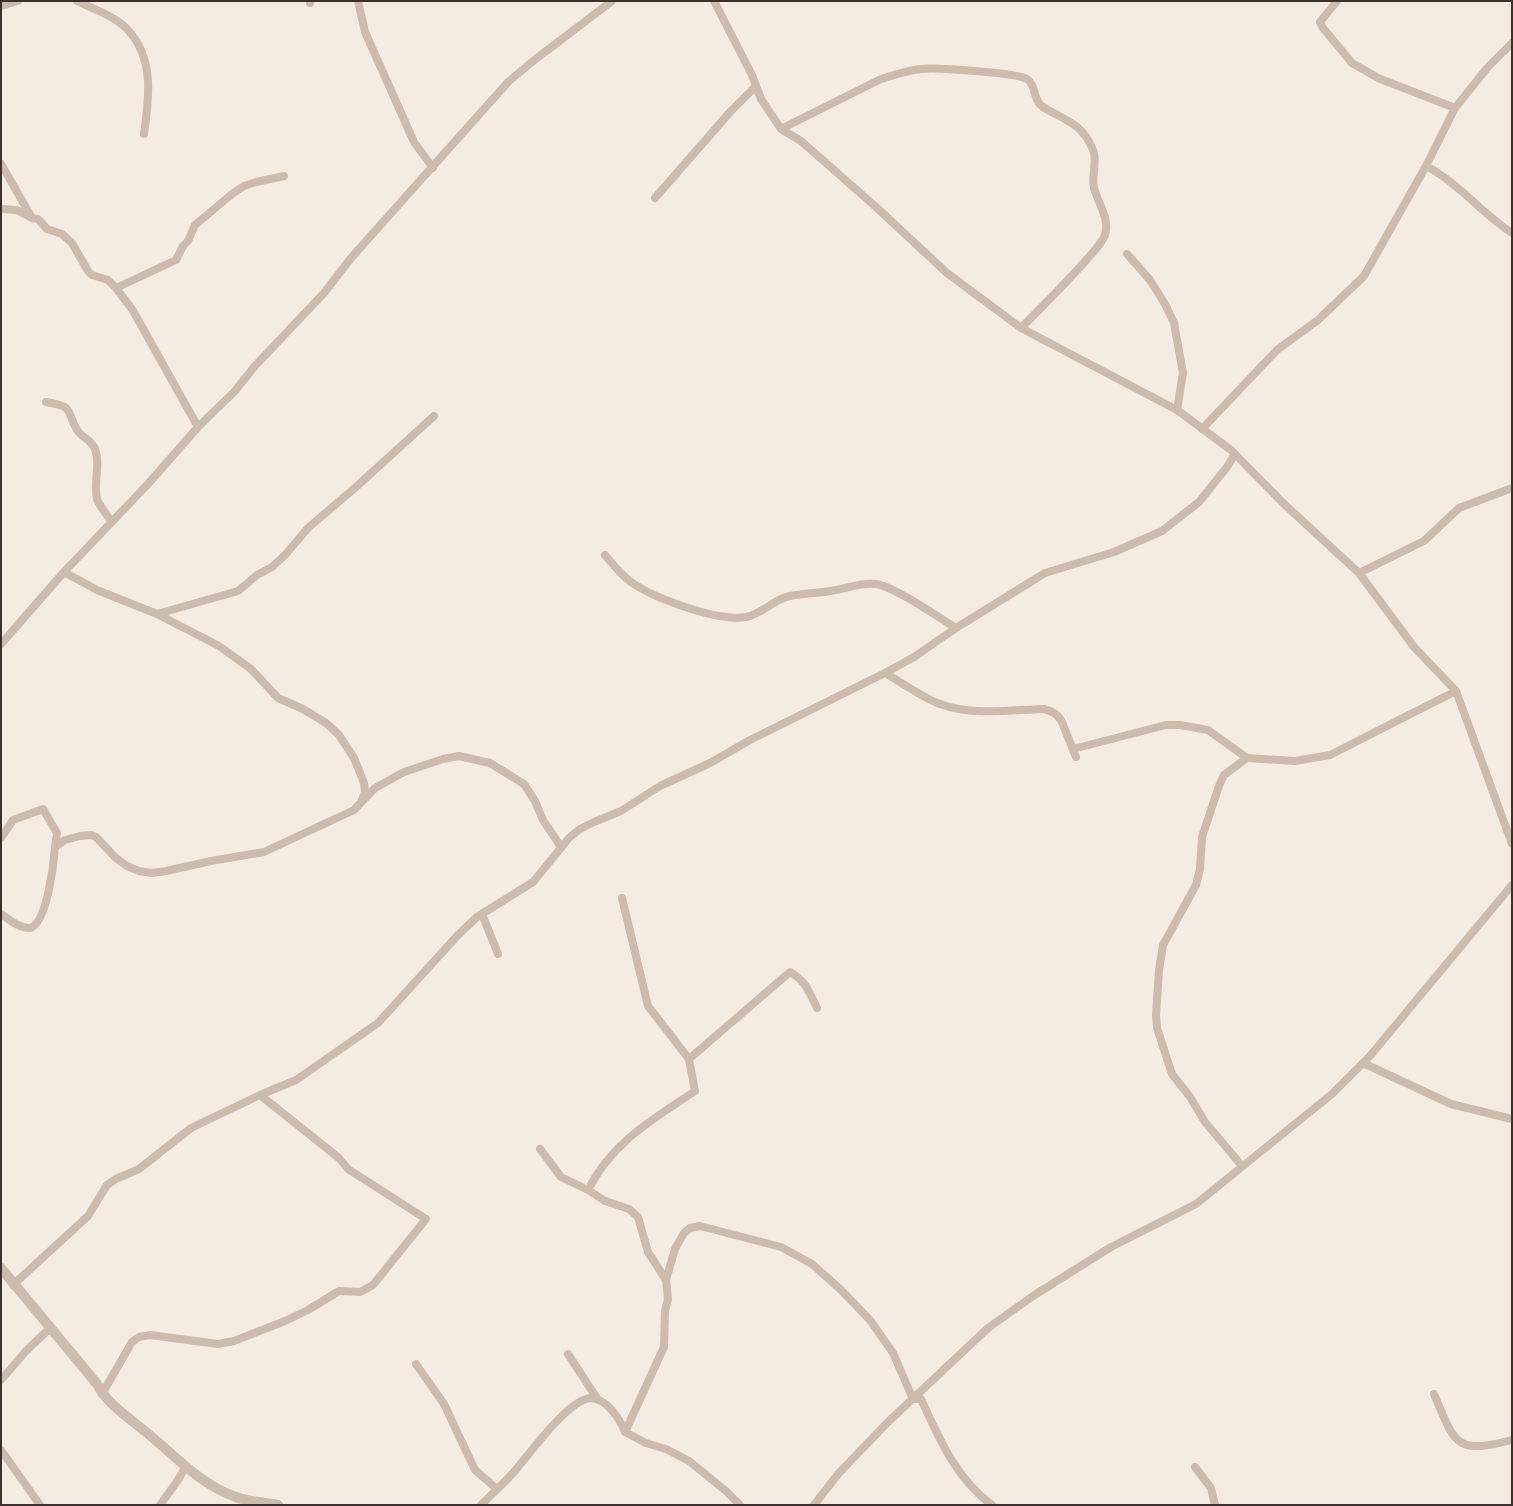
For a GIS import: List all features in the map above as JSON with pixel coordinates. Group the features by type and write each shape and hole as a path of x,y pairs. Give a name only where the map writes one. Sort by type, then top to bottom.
{"street":[{"path":"1,6 18,1"},
{"path":"76,1 111,18 126,28 137,42 146,62 149,88 144,134"},
{"path":"358,1 365,32 372,49 414,142 433,168"},
{"path":"1,644 64,572 148,484 198,427 235,391 324,293 351,258 509,81 612,1"},
{"path":"714,1 761,99 781,130 800,141 876,207 947,273 1021,328 1177,410 1202,429 1234,454 1283,503 1359,573 1414,647 1456,691 1512,844"},
{"path":"1337,1 1320,22 1352,63 1378,78 1455,108"},
{"path":"1202,429 1277,350 1318,320 1364,276 1426,166 1455,108 1488,67 1512,43"},
{"path":"781,130 881,79 898,73 922,69 989,72 1026,78 1032,83 1034,93 1041,106 1079,127 1091,146 1094,152 1095,163 1094,187 1107,226 1104,237 1093,252 1021,328"},
{"path":"655,198 731,111 756,86"},
{"path":"1,164 32,218"},
{"path":"1426,166 1460,189 1487,215 1512,233"},
{"path":"116,288 176,260 195,225 232,194 244,186 284,176"},
{"path":"17,210 25,204"},
{"path":"1,209 17,210 38,219 46,229 62,234 72,243 92,275 108,280 116,288 132,309 198,427"},
{"path":"1127,254 1150,280 1174,323 1183,374 1177,410"},
{"path":"46,402 61,404 70,411 79,433 95,447 98,501 112,522"},
{"path":"156,614 238,591 257,575 272,567 308,528 434,416"},
{"path":"13,1285 88,1216 107,1185 140,1169 191,1128 296,1080 378,1023 458,935 482,914 533,882 561,847 580,829 621,811 660,786 710,763 750,740 885,673 914,657 956,628 1045,573 1114,552 1162,531 1199,502 1228,467 1234,454"},
{"path":"1359,573 1424,541 1459,508 1512,488"},
{"path":"605,556 626,578 640,586 675,603 709,614 734,618 748,617 784,597 836,590 865,583 879,584 900,594 956,628"},
{"path":"64,572 97,590 156,614 219,646 238,658 261,678 278,698 304,709 326,723 347,744 364,783 365,792 362,802"},
{"path":"885,673 940,704 969,710 1044,709 1052,711 1061,720 1074,753 1166,725 1180,725 1208,730 1247,758 1295,761 1330,755 1456,691"},
{"path":"365,792 404,772 443,759 459,756 490,763 524,784 535,801 543,820 561,847"},
{"path":"1242,1166 1205,1122 1190,1097 1172,1074 1157,1028 1156,1015 1163,945 1196,885 1200,869 1202,837 1219,786 1224,774 1247,758"},
{"path":"55,847 65,840 90,835 96,837 116,858 127,866 140,872 166,872 211,861 264,852 354,810 375,788"},
{"path":"1,838 13,820 43,809 57,833 51,884 45,904 35,925 30,928 24,928 1,914"},
{"path":"814,1505 840,1473 887,1423 988,1328 1033,1296 1111,1247 1196,1204 1332,1094 1363,1063 1512,886"},
{"path":"588,1190 596,1175 628,1137 695,1091 689,1059 648,1006 622,898"},
{"path":"482,914 498,954"},
{"path":"689,1059 790,972 800,978 808,989 817,1008"},
{"path":"1363,1063 1451,1104 1512,1119"},
{"path":"102,1394 132,1342 140,1337 150,1335 218,1344 234,1341 285,1321 308,1310 339,1291 360,1292 373,1285 426,1219 348,1169 339,1158 260,1095"},
{"path":"540,1150 561,1176 606,1201 629,1209 638,1217 648,1252 666,1280"},
{"path":"625,1432 664,1347 665,1311 668,1299 666,1280 675,1249 684,1233 690,1228 700,1226 781,1247 812,1264 870,1320 893,1353 913,1399"},
{"path":"1,1268 13,1285 97,1384 102,1394 186,1466 211,1485 237,1498 278,1505"},
{"path":"1,1380 26,1351 50,1328"},
{"path":"568,1354 598,1400"},
{"path":"416,1364 444,1404 475,1470 497,1490"},
{"path":"1434,1394 1452,1434 1459,1442 1473,1447 1512,1440"},
{"path":"481,1505 513,1473 551,1427 571,1408 581,1401 590,1398 598,1400 608,1407 621,1422 625,1432 646,1443 666,1449 688,1462 726,1491 740,1505"},
{"path":"913,1399 921,1399 947,1453 974,1490 992,1505"},
{"path":"1,1450 40,1505"},
{"path":"160,1505 186,1466"},
{"path":"1195,1467 1211,1488 1215,1505"}]}
